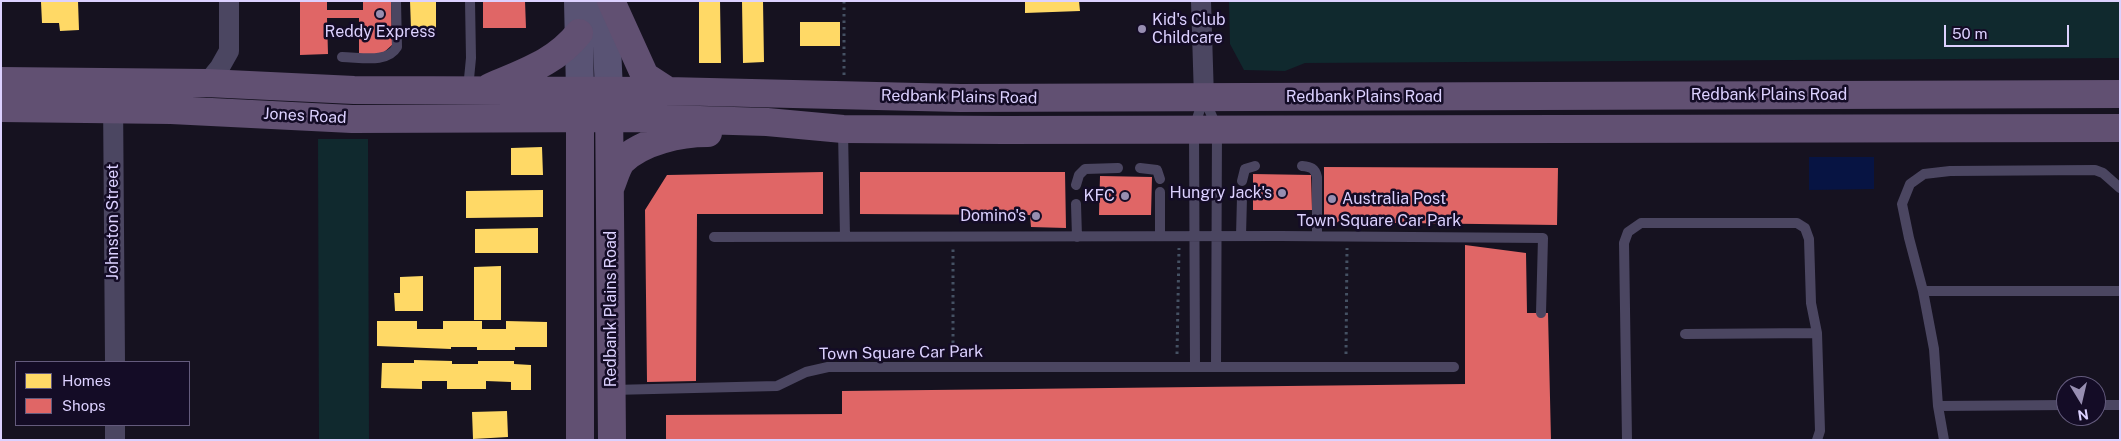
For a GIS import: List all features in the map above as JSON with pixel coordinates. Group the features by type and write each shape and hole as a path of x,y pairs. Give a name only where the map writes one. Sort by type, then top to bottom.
{"main road":[{"path":"611,1 645,76 668,91"},
{"path":"475,90 553,59 569,46 579,33"},
{"name":"Jones Road","path":"1,82 207,83 354,90 580,91"},
{"name":"Redbank Plains Road","path":"580,440 580,91 668,91 960,98 2120,94"},
{"name":"Redbank Plains Road","path":"609,91 612,440"},
{"name":"Jones Road","path":"1,108 171,110 352,118 609,118"},
{"name":"Redbank Plains Road","path":"609,118 811,125 843,129 2120,128"},
{"path":"610,188 621,162 635,151 656,142 688,133 767,134 811,125"},
{"path":"594,440 594,410 602,397 611,390"}],"street":[{"path":"229,1 229,51 237,67 250,85"},
{"path":"578,1 580,91"},
{"path":"605,1 609,91"},
{"path":"1201,1 1204,98"},
{"path":"207,83 220,67 229,51"},
{"name":"Johnston Street","path":"112,82 114,361"},
{"path":"115,426 115,440"}],"lane":[{"path":"342,57 387,57 393,53 397,47 396,1"},
{"path":"470,1 471,58 475,90"},
{"path":"1204,98 1205,128 1216,236 1216,367"},
{"path":"1195,367 1195,236 1205,128 1204,98"},
{"path":"843,129 845,237"},
{"path":"1242,181 1245,169 1255,166"},
{"path":"1302,166 1311,167 1316,171 1317,236"},
{"path":"1076,185 1079,176 1085,169 1118,168"},
{"path":"1140,168 1157,170 1160,179"},
{"path":"1944,440 1938,406 1934,349 1923,291 1902,204 1910,184 1924,174 1950,171 2095,170 2104,173 2120,188"},
{"path":"1160,192 1160,236"},
{"path":"1241,236 1242,197"},
{"path":"1076,204 1077,237"},
{"path":"1627,440 1624,243 1628,232 1641,223 1797,223 1805,228 1809,239 1811,303 1817,333 1820,432 1817,440"},
{"name":"Town Square Car Park","path":"714,237 1317,236 1543,238 1541,313"},
{"path":"1923,291 2120,291"},
{"path":"1685,334 1817,333"},
{"name":"Town Square Car Park","path":"611,390 776,386 806,372 828,367 1454,366"},
{"path":"1938,406 2056,405"},
{"path":"2106,405 2120,405"}],"path":[{"path":"844,1 844,77"},
{"path":"1177,367 1179,236"},
{"path":"953,237 953,367"},
{"path":"1346,367 1347,237"}],"green space":[{"path":"1229,1 2120,1 2120,58 1305,63 1285,71 1244,70 1230,44"},
{"path":"318,139 368,139 369,440 319,440"}],"shaded area":[{"path":"1809,157 1874,157 1874,189 1809,190"}],"building: Homes":[{"path":"78,1 79,30 60,31 59,23 42,23 41,2"},
{"path":"410,1 436,1 436,28 411,28"},
{"path":"699,1 720,1 721,63 699,63"},
{"path":"742,1 763,1 764,62 743,63"},
{"path":"1025,1 1079,1 1080,11 1025,13"},
{"path":"800,22 840,22 840,46 800,46"},
{"path":"542,147 543,175 511,175 511,148"},
{"path":"543,190 543,217 466,218 466,191"},
{"path":"538,228 538,253 475,253 475,229"},
{"path":"501,266 501,320 474,320 474,267"},
{"path":"423,276 423,311 395,311 394,293 400,293 400,277"},
{"path":"377,321 417,321 417,329 443,329 443,321 482,321 482,329 506,329 506,321 547,322 547,347 515,347 515,350 477,350 477,347 451,347 451,349 377,346"},
{"path":"414,360 452,361 452,364 478,364 478,361 514,361 514,364 531,365 531,390 511,390 511,382 486,381 486,389 447,389 447,381 422,381 422,389 381,388 382,363 414,363"},
{"path":"507,411 508,437 473,439 472,412"}],"building: Shops":[{"path":"300,1 327,1 327,10 363,10 363,1 391,1 392,45 382,54 359,54 359,18 327,18 328,54 300,55"},
{"path":"483,1 525,1 526,28 483,28"},
{"path":"1324,167 1558,168 1557,225 1324,222"},
{"path":"823,172 823,214 697,214 696,381 647,382 645,210 667,175"},
{"path":"860,172 1065,172 1066,228 1031,227 1030,215 860,214"},
{"name":"Hungry Jack's","path":"1253,174 1311,175 1312,210 1253,210"},
{"name":"KFC","path":"1100,176 1152,177 1151,215 1099,215"},
{"path":"1465,245 1526,253 1527,313 1548,313 1551,440 666,440 666,415 842,414 842,391 1465,384"}],"place":[{"name":"Reddy Express","path":"380,14"},
{"name":"Kid's Club Childcare","path":"1142,29"},
{"name":"Hungry Jack's","path":"1282,193"},
{"name":"KFC","path":"1125,196"},
{"name":"Australia Post","path":"1332,199"},
{"name":"Domino's","path":"1036,216"}]}
